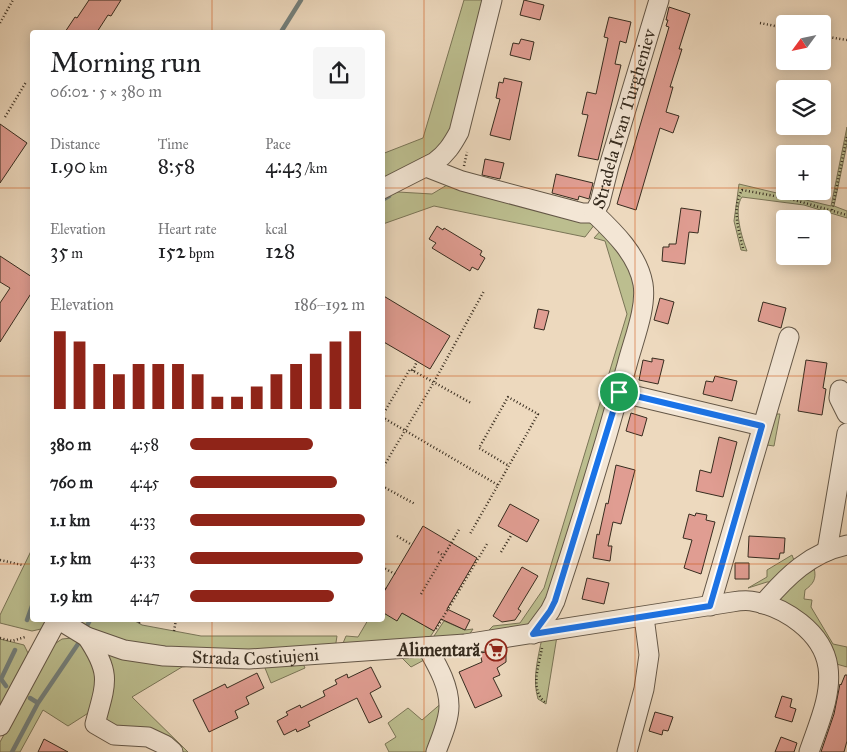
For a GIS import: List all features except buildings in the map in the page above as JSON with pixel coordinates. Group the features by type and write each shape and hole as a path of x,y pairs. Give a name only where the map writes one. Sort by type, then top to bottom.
{"street":[{"path":"385,187 434,162 452,145 459,132 492,0"},
{"name":"Stradela Ivan Turgheniev","path":"434,162 462,181 582,213 594,213 600,202 659,0"},
{"path":"539,633 555,601 619,392 642,309 643,282 638,269 625,246 594,213"},
{"path":"710,606 789,337"},
{"path":"840,390 838,398 847,414"},
{"path":"619,392 762,426"},
{"path":"827,552 847,433"},
{"path":"763,604 798,567 827,552 847,545"},
{"name":"Strada Costiujeni","path":"62,622 87,636 124,650 164,656 249,659 465,644 750,600 775,608 798,621 818,642 823,651 828,666 826,703 809,752"},
{"path":"627,752 644,689 649,655 644,617"},
{"name":"Strada Costiujeni","path":"0,726 57,622"},
{"path":"87,636 98,654 106,674 95,724 114,736 148,737 165,745 173,752"},
{"path":"427,647 447,690 449,706 436,752"}],"path":[{"path":"0,23 14,0"},
{"path":"760,23 776,26"},
{"path":"831,37 847,40"},
{"path":"5,117 26,82"},
{"path":"832,210 847,136"},
{"path":"743,248 736,216 742,190 791,199 847,215"},
{"path":"385,464 434,382 484,291"},
{"path":"385,415 410,369 413,370 417,361"},
{"path":"413,370 471,403"},
{"path":"470,534 509,466 538,414 508,397 479,448 509,466"},
{"path":"385,418 498,485"},
{"path":"385,488 415,504"},
{"path":"421,594 460,528"},
{"path":"501,552 512,534"},
{"path":"397,536 412,545"},
{"path":"442,620 487,544"},
{"path":"438,552 444,556"},
{"path":"0,560 22,564"},
{"path":"385,568 395,574"},
{"path":"174,631 176,622"},
{"path":"539,633 537,683 540,699 546,703"},
{"path":"0,638 12,641 25,637"}],"green space":[{"path":"464,0 487,0 464,94 446,145 385,183 385,153 423,138"},
{"path":"847,127 847,144 834,206 847,211 847,218 831,213 831,210 821,210 804,205 742,197 739,202 738,216 747,251 741,250 734,221 739,184 776,193 776,200 806,200 831,206"},
{"path":"447,185 551,208 595,224 585,237 434,206 385,223 385,196 398,192 432,194"},
{"path":"603,228 633,266 640,298 555,593 531,623 521,629 481,638 493,626 520,623 544,588 627,314 605,241 594,238"},
{"path":"770,414 780,414 774,446 767,445"},
{"path":"30,553 30,622 46,622 41,629 32,631 0,623 0,615"},
{"path":"792,555 795,563 774,582 767,582 748,588 767,577 767,570"},
{"path":"810,566 814,568 815,578 805,590 804,599 812,600 811,607 833,644 847,647 847,667 833,663 768,602"},
{"path":"385,612 402,613 434,631 425,645 341,648 346,636 358,637 367,622 385,622"},
{"path":"444,621 465,630 473,629 469,635 428,645"},
{"path":"81,622 137,622 142,625 201,636 337,636 335,649 246,653 136,644"},
{"path":"557,636 546,704 538,699 536,691 537,661 542,638"},
{"path":"72,638 86,645 101,673 93,710 68,726 43,710 20,752 0,752 0,742 53,645 62,639"},
{"path":"0,639 24,645 28,653 27,659 0,709"},
{"path":"101,647 208,664 182,667 132,697 188,752 181,752 108,724 105,718"},
{"path":"425,652 445,693 446,707 440,730 431,752 389,752 385,744 396,737 388,723 408,708 422,720 444,701 426,659 411,667 399,655"},
{"path":"301,659 305,668 271,683 263,663"}],"waterway":[{"path":"282,30 301,0"},
{"path":"385,198 389,196"},
{"path":"27,620 30,612"},
{"path":"38,703 78,644"},
{"path":"6,686 1,679 15,650"},
{"path":"12,752 38,703 30,698"}],"place":[{"name":"Alimentară","path":"496,650"}],"route":[{"path":"619,392 762,426 710,606 533,634 555,601 619,392"}]}
